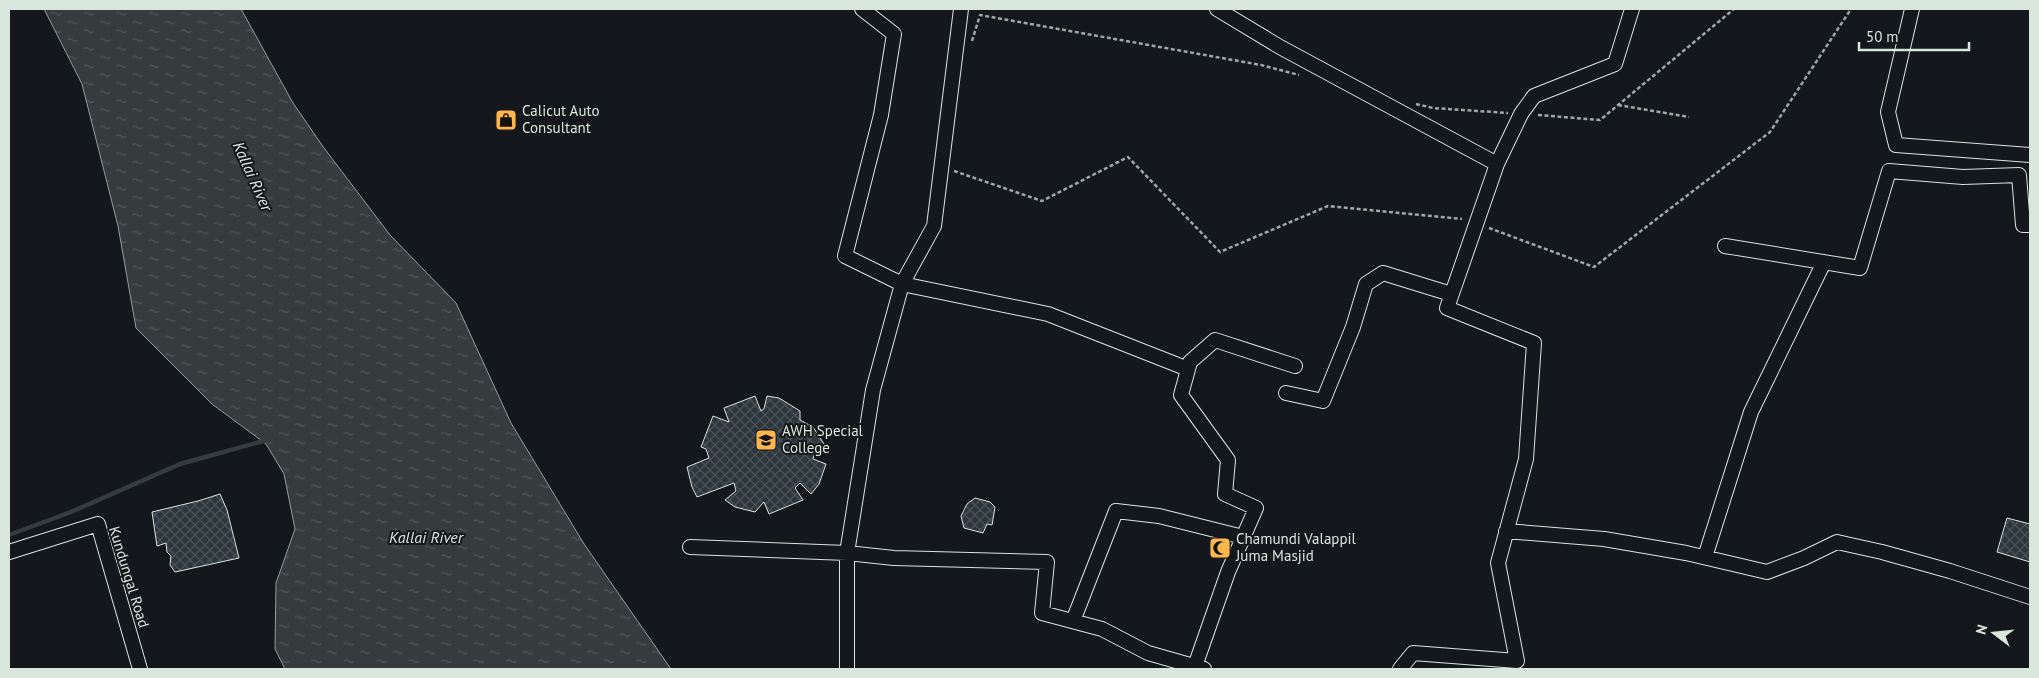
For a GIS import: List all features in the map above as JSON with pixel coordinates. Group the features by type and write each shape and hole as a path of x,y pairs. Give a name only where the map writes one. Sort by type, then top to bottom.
{"street":[{"path":"862,9 894,34 881,115 845,256 902,284 1048,314 1188,369"},
{"path":"847,669 847,553 874,390 902,284 934,226 961,9"},
{"path":"1218,9 1280,47 1497,164"},
{"path":"1400,669 1413,653 1516,665 1498,563 1526,459 1534,343 1447,308 1497,164 1521,114 1534,96 1615,64 1632,9"},
{"path":"1912,9 1888,112 1896,145 2030,155"},
{"path":"1725,246 1860,268 1889,172 1963,177 2019,176 2024,225 2030,225"},
{"path":"1705,557 1751,412 1824,262"},
{"path":"1286,393 1323,401 1352,327 1366,284 1383,273 1451,294"},
{"path":"690,547 847,553 894,558 1047,562 1042,613 1102,629 1148,653 1197,668 1228,572 1256,508 1225,494 1228,460 1181,395 1190,362 1215,340 1295,366"},
{"path":"1073,621 1116,510 1159,516 1243,537"},
{"name":"Kundungal Road","path":"9,552 98,524 140,669"},
{"path":"1506,531 1604,539 1705,557 1767,572 1804,558 1837,542 1882,552 1942,569 2030,597"}],"path":[{"path":"1414,103 1433,108 1600,120 1734,9"},
{"path":"1482,226 1594,267 1770,132 1851,9"},
{"path":"972,43 980,15 1261,65 1299,74"},
{"path":"1618,105 1689,117"},
{"path":"952,171 1042,201 1128,157 1220,252 1328,206 1464,220"}],"water":[{"name":"Kallai River","path":"44,9 241,9 293,103 324,148 390,235 456,303 511,423 584,544 671,669 285,669 275,649 276,583 295,529 284,474 266,444 212,404 136,328 118,226 82,84"}],"building":[{"path":"755,396 761,411 764,409 767,396 779,398 800,411 800,420 813,427 824,444 827,453 815,452 813,459 826,464 819,484 811,494 800,483 795,488 803,500 769,514 764,502 755,512 735,507 725,500 736,491 734,483 697,497 692,487 687,467 709,458 706,449 701,447 713,416 729,422 724,408"},
{"path":"220,494 227,510 239,558 175,572 170,565 171,556 167,552 166,543 157,546 152,512"},
{"path":"975,498 990,502 995,507 992,525 987,524 983,533 964,528 961,516 967,504"},
{"path":"2007,518 2030,524 2030,562 1997,552"}],"waterway":[{"path":"9,535 71,512 180,464 267,440"}],"place":[{"name":"Calicut Auto Consultant","path":"506,120"},
{"name":"AWH Special College","path":"766,440"},
{"name":"Chamundi Valappil Juma Masjid","path":"1220,548"}]}
